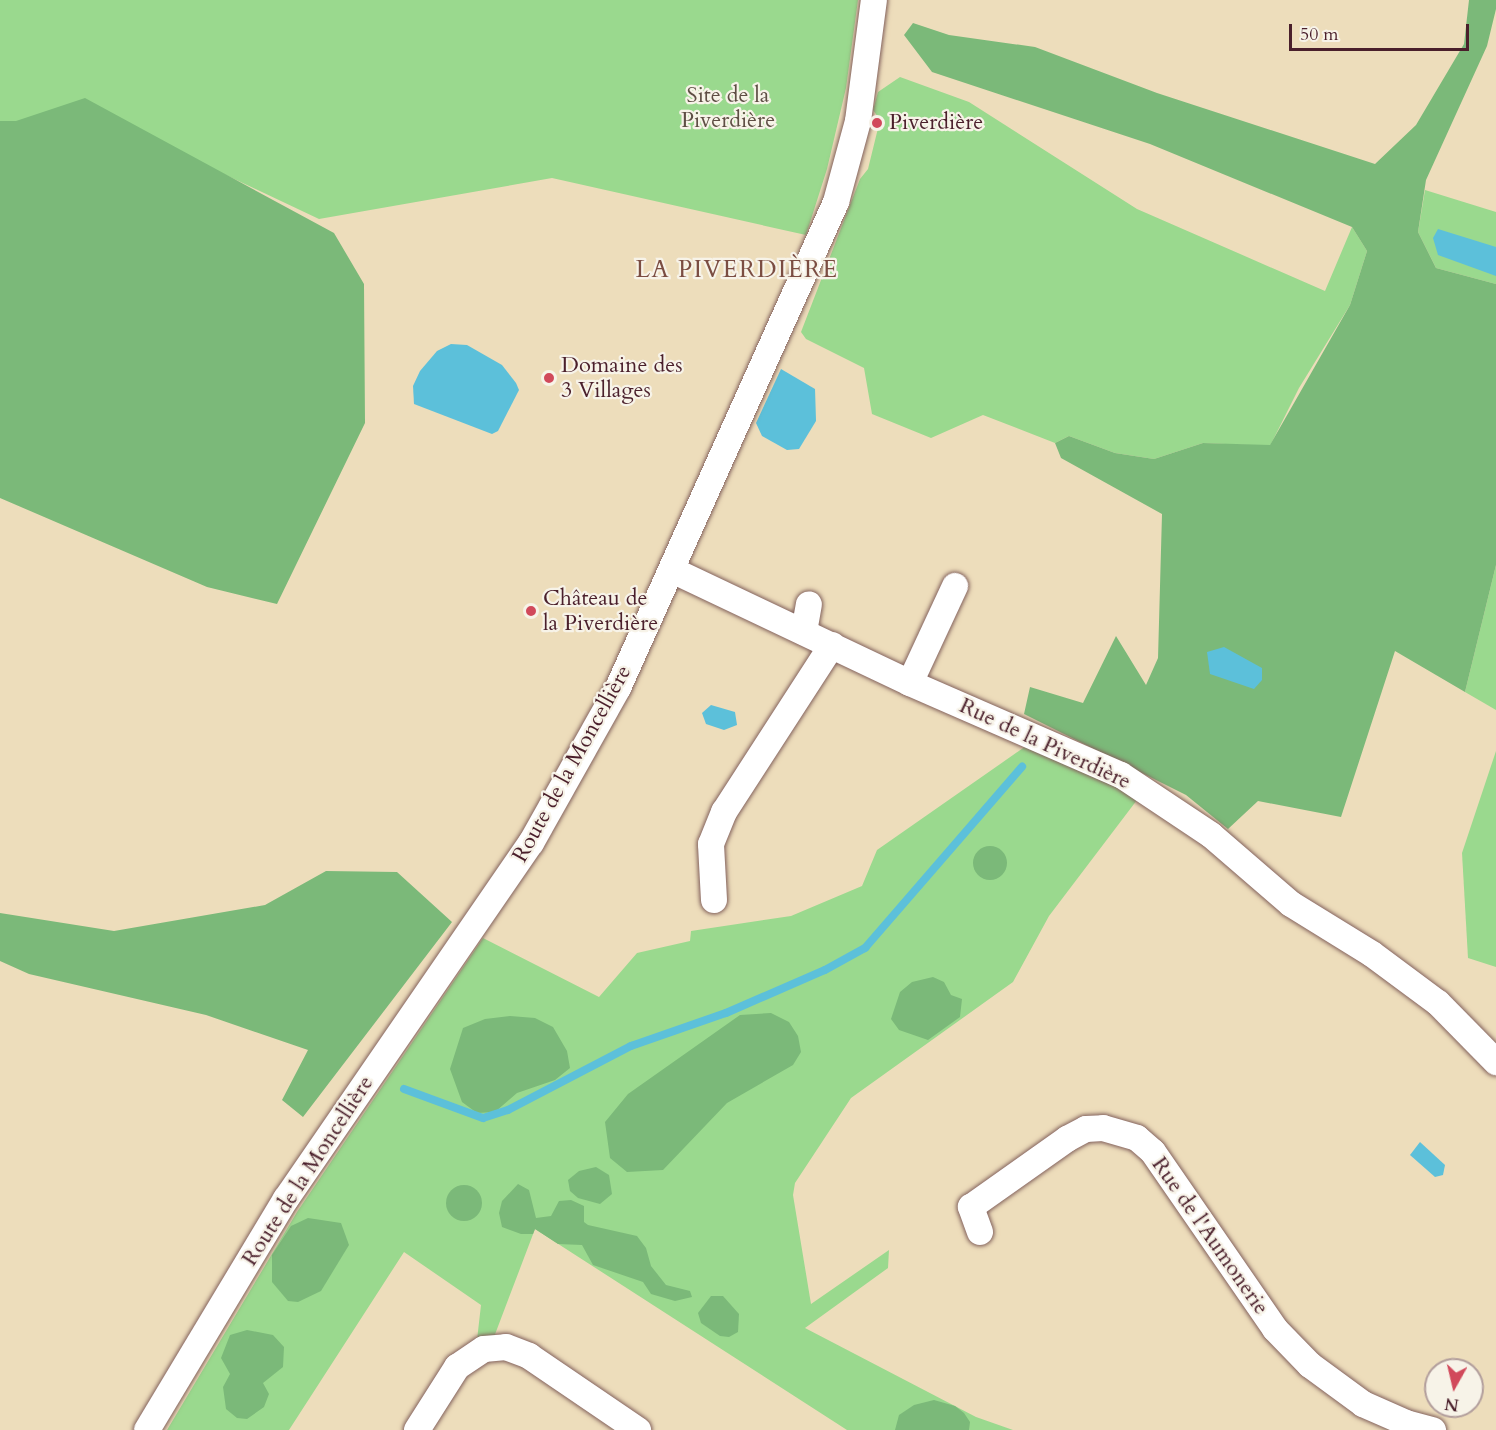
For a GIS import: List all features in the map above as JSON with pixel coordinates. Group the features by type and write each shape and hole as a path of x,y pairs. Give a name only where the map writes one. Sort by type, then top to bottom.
{"street":[{"name":"Route de la Moncellière","path":"147,1430 286,1199 531,843 618,688 836,202 858,121 874,0"},
{"name":"Rue de la Piverdière","path":"672,570 910,682 1121,775 1211,835 1291,904 1372,954 1438,1003 1496,1062"},
{"path":"910,682 955,586"},
{"path":"804,632 809,604"},
{"path":"714,900 711,844 724,812 832,645"},
{"name":"Rue de l'Aumonerie","path":"980,1232 970,1207 1067,1139 1086,1129 1103,1128 1137,1138 1153,1152 1275,1329 1310,1365 1363,1404 1406,1424 1433,1430"},
{"path":"417,1430 457,1367 484,1349 506,1347 529,1356 638,1430"}],"green space":[{"name":"Site de la Piverdière","path":"0,0 858,0 846,88 827,169 806,235 552,178 319,219 162,145 0,292"},
{"path":"1469,0 1496,0 1496,9 1487,46 1426,180 1418,232 1436,268 1496,284 1496,565 1465,692 1395,651 1341,817 1258,801 1228,829 1186,795 1024,714 1030,687 1083,703 1116,636 1146,685 1158,658 1162,514 1061,458 1055,443 1069,436 1115,453 1154,459 1203,443 1270,445 1350,305 1367,251 1352,227 1150,144 932,72 904,35 913,23 949,35 1035,47 1157,93 1375,164 1416,125 1464,44"},
{"path":"900,77 969,102 1137,209 1325,291 1352,227 1367,251 1350,305 1299,388 1270,446 1203,443 1154,459 1115,453 1069,436 1055,443 983,415 931,438 872,414 864,368 806,339 801,332 860,179 868,169 880,120 873,110 878,92"},
{"path":"85,98 334,233 364,284 365,423 277,604 207,587 0,498 0,121 16,121"},
{"path":"1425,190 1496,212 1496,284 1436,268 1418,232"},
{"path":"1496,565 1496,710 1465,692"},
{"path":"1026,746 1110,782 1137,800 1049,916 1013,982 851,1098 795,1183 793,1195 811,1304 889,1250 888,1268 805,1328 976,1417 1013,1430 847,1430 535,1229 494,1337 477,1340 481,1305 404,1252 289,1430 167,1430 297,1212 483,938 599,997 637,953 690,941 691,931 791,916 862,886 877,850"},
{"path":"1496,751 1496,967 1468,958 1462,853"},
{"path":"990,846 1002,851 1007,863 1002,875 990,880 978,875 973,863 978,851"},
{"path":"326,871 397,872 452,922 303,1117 282,1100 308,1050 206,1015 29,974 0,961 0,913 114,931 265,905"},
{"path":"933,977 944,982 951,995 962,999 960,1017 928,1040 899,1030 891,1019 900,992 912,982"},
{"path":"771,1013 789,1022 798,1036 801,1052 793,1065 727,1103 663,1170 627,1172 610,1158 605,1122 628,1094 740,1015"},
{"path":"510,1016 535,1018 553,1027 567,1051 570,1068 555,1080 517,1093 495,1112 477,1113 462,1102 450,1069 463,1028 485,1019"},
{"path":"596,1167 609,1175 612,1194 600,1204 578,1198 570,1191 568,1180 579,1171"},
{"path":"518,1184 529,1190 536,1218 551,1216 559,1201 571,1200 584,1206 584,1222 588,1225 637,1236 646,1248 651,1266 666,1285 690,1291 692,1297 675,1301 651,1294 643,1282 593,1265 582,1245 558,1244 535,1229 533,1234 521,1234 502,1227 499,1213 502,1201"},
{"path":"464,1185 476,1191 482,1203 476,1215 464,1221 452,1215 446,1203 452,1191"},
{"path":"308,1218 341,1223 349,1245 321,1291 298,1302 288,1301 272,1282 272,1255 291,1226"},
{"path":"711,1296 723,1296 739,1314 738,1332 729,1337 720,1336 701,1323 698,1313"},
{"path":"247,1330 273,1335 284,1347 283,1367 263,1383 269,1394 264,1407 247,1419 237,1418 226,1409 223,1387 230,1374 221,1358 230,1335"},
{"path":"934,1400 955,1406 964,1413 970,1422 969,1430 895,1430 899,1415 914,1405"}],"water":[{"path":"1438,229 1496,247 1496,276 1438,255 1433,238"},
{"path":"451,344 467,345 502,365 516,383 519,390 498,431 492,434 414,404 413,386 420,371 437,351"},
{"path":"781,369 815,389 816,421 799,449 787,450 762,436 756,423"},
{"path":"1224,647 1262,668 1262,680 1254,689 1210,674 1207,652"},
{"path":"711,705 735,712 737,725 724,730 706,724 702,713"},
{"path":"1420,1142 1445,1165 1443,1175 1435,1177 1410,1155"}],"waterway":[{"path":"404,1089 483,1118 508,1110 631,1046 726,1013 825,970 865,948 1022,767"}],"place":[{"name":"Piverdière","path":"877,123"},
{"name":"Domaine des 3 Villages","path":"549,378"},
{"name":"Château de la Piverdière","path":"531,611"}],"district":[{"name":"LA PIVERDIÈRE","path":"737,270"}]}
